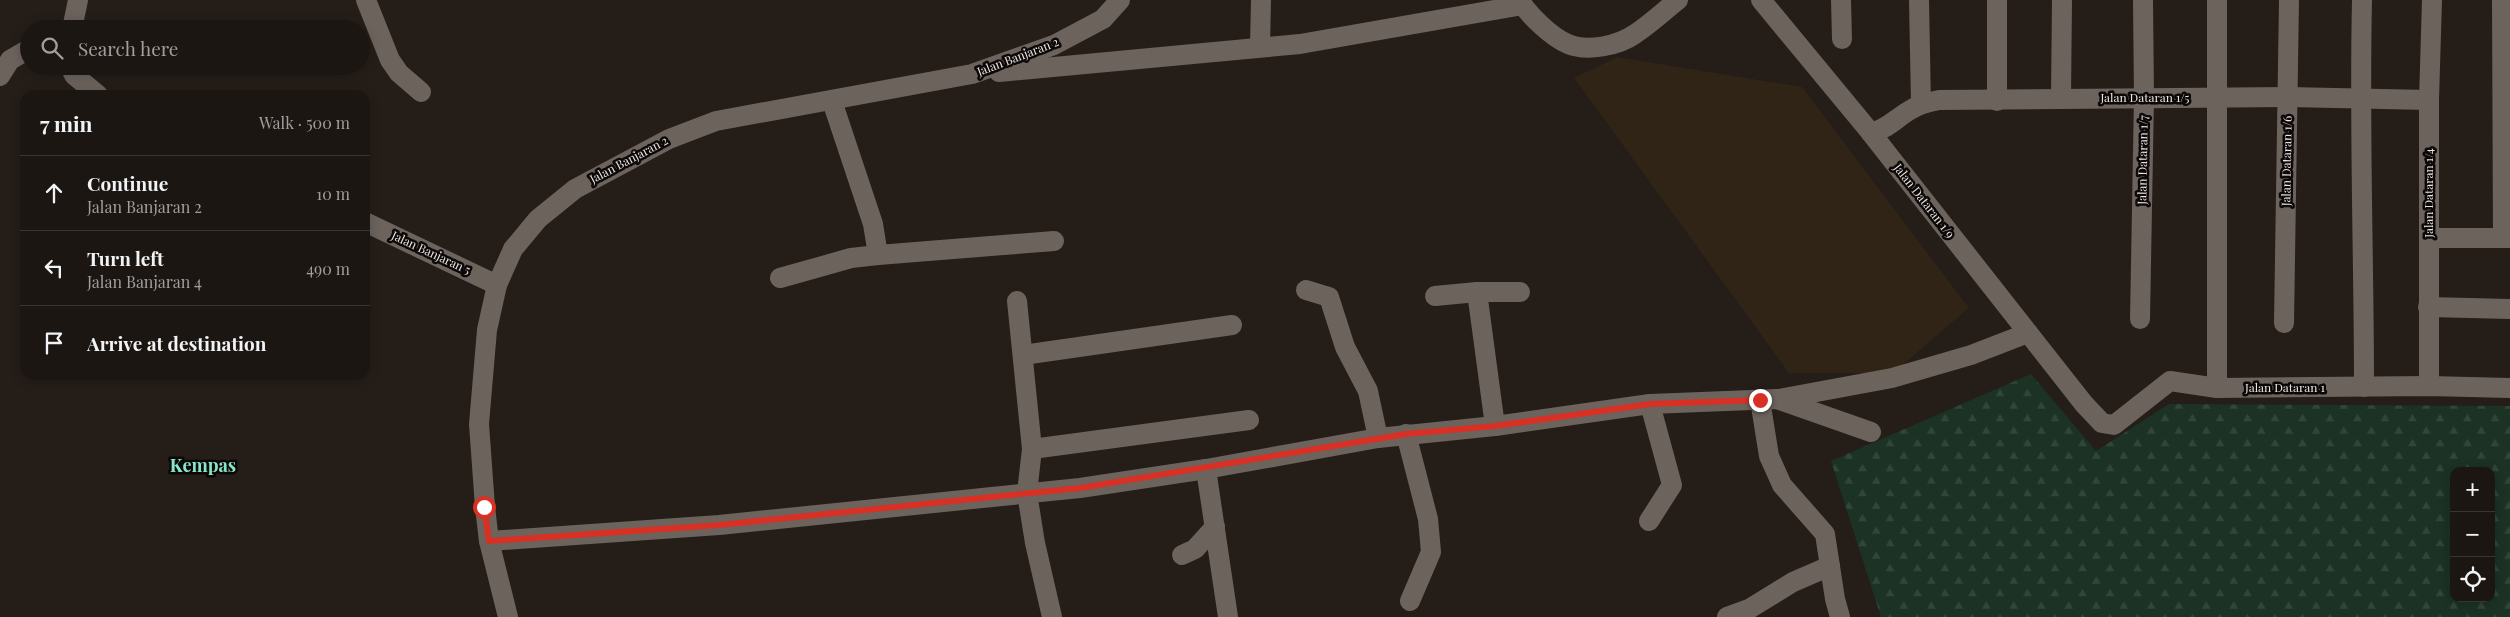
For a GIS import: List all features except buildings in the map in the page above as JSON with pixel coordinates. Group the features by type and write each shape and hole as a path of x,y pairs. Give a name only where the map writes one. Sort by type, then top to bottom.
{"street":[{"path":"74,20 78,0"},
{"path":"366,0 390,60 399,73 422,92"},
{"name":"Jalan Banjaran 2","path":"508,617 489,541 484,507 479,424 487,330 497,285 513,249 538,219 575,189 669,139 716,121 972,74 1054,45 1103,19 1120,0"},
{"path":"1260,0 1260,47"},
{"name":"Jalan Dataran 1/9","path":"1761,0 1871,133 2084,404"},
{"path":"1841,0 1842,39"},
{"path":"1919,0 1921,104"},
{"path":"1997,0 1998,101"},
{"path":"2061,97 2062,0"},
{"name":"Jalan Dataran 1/7","path":"2140,319 2144,98 2143,0"},
{"path":"2217,0 2218,388"},
{"name":"Jalan Dataran 1/6","path":"2284,323 2289,0"},
{"path":"2362,0 2359,97 2364,251 2364,388"},
{"name":"Jalan Dataran 1/4","path":"2429,386 2429,100 2432,0"},
{"path":"2429,238 2507,238 2502,0"},
{"path":"972,74 1300,44 1521,3 1552,34 1568,44 1590,48 1611,45 1634,35 1666,3"},
{"path":"0,76 10,60 20,54"},
{"path":"74,75 85,90"},
{"name":"Jalan Dataran 1/5","path":"1871,133 1884,130 1921,104 1939,100 1998,101 2061,97 2359,97 2429,100"},
{"path":"832,101 873,224 878,255"},
{"name":"Jalan Banjaran 5","path":"370,224 497,285"},
{"path":"780,278 851,258 1054,241"},
{"path":"1306,290 1329,297 1345,347 1368,391 1378,438"},
{"path":"1477,292 1495,426"},
{"path":"1434,296 1477,292 1520,292"},
{"path":"1017,301 1032,449 1027,493 1035,543 1052,617"},
{"path":"2428,307 2510,309"},
{"path":"1023,355 1232,325"},
{"path":"489,541 719,525 1080,488 1206,469 1406,434 1495,426 1650,404 1769,400 1892,378 1971,356 2028,333"},
{"name":"Jalan Dataran 1","path":"2084,404 2102,423 2114,426 2170,381 2218,388 2429,386 2510,388"},
{"path":"1769,400 1871,432"},
{"path":"1769,400 1769,456 1782,485 1825,534 1835,600 1840,617"},
{"path":"1649,521 1672,485 1650,404"},
{"path":"1032,449 1249,420"},
{"path":"1406,434 1428,519 1431,552 1410,600"},
{"path":"1206,469 1228,617"},
{"path":"1182,555 1194,549 1215,527"},
{"path":"1727,617 1749,609 1793,582 1830,566"}],"shaded area":[{"path":"1617,57 1802,87 1969,308 1893,373 1789,373 1574,78"}],"green space":[{"path":"2031,374 2096,451 2169,404 2510,406 2510,617 1881,617 1831,461"}],"district":[{"name":"Kempas","path":"203,466"}],"route":[{"path":"484,507 489,541 719,525 1080,488 1206,469 1378,438 1495,426 1650,404 1760,400"}]}
